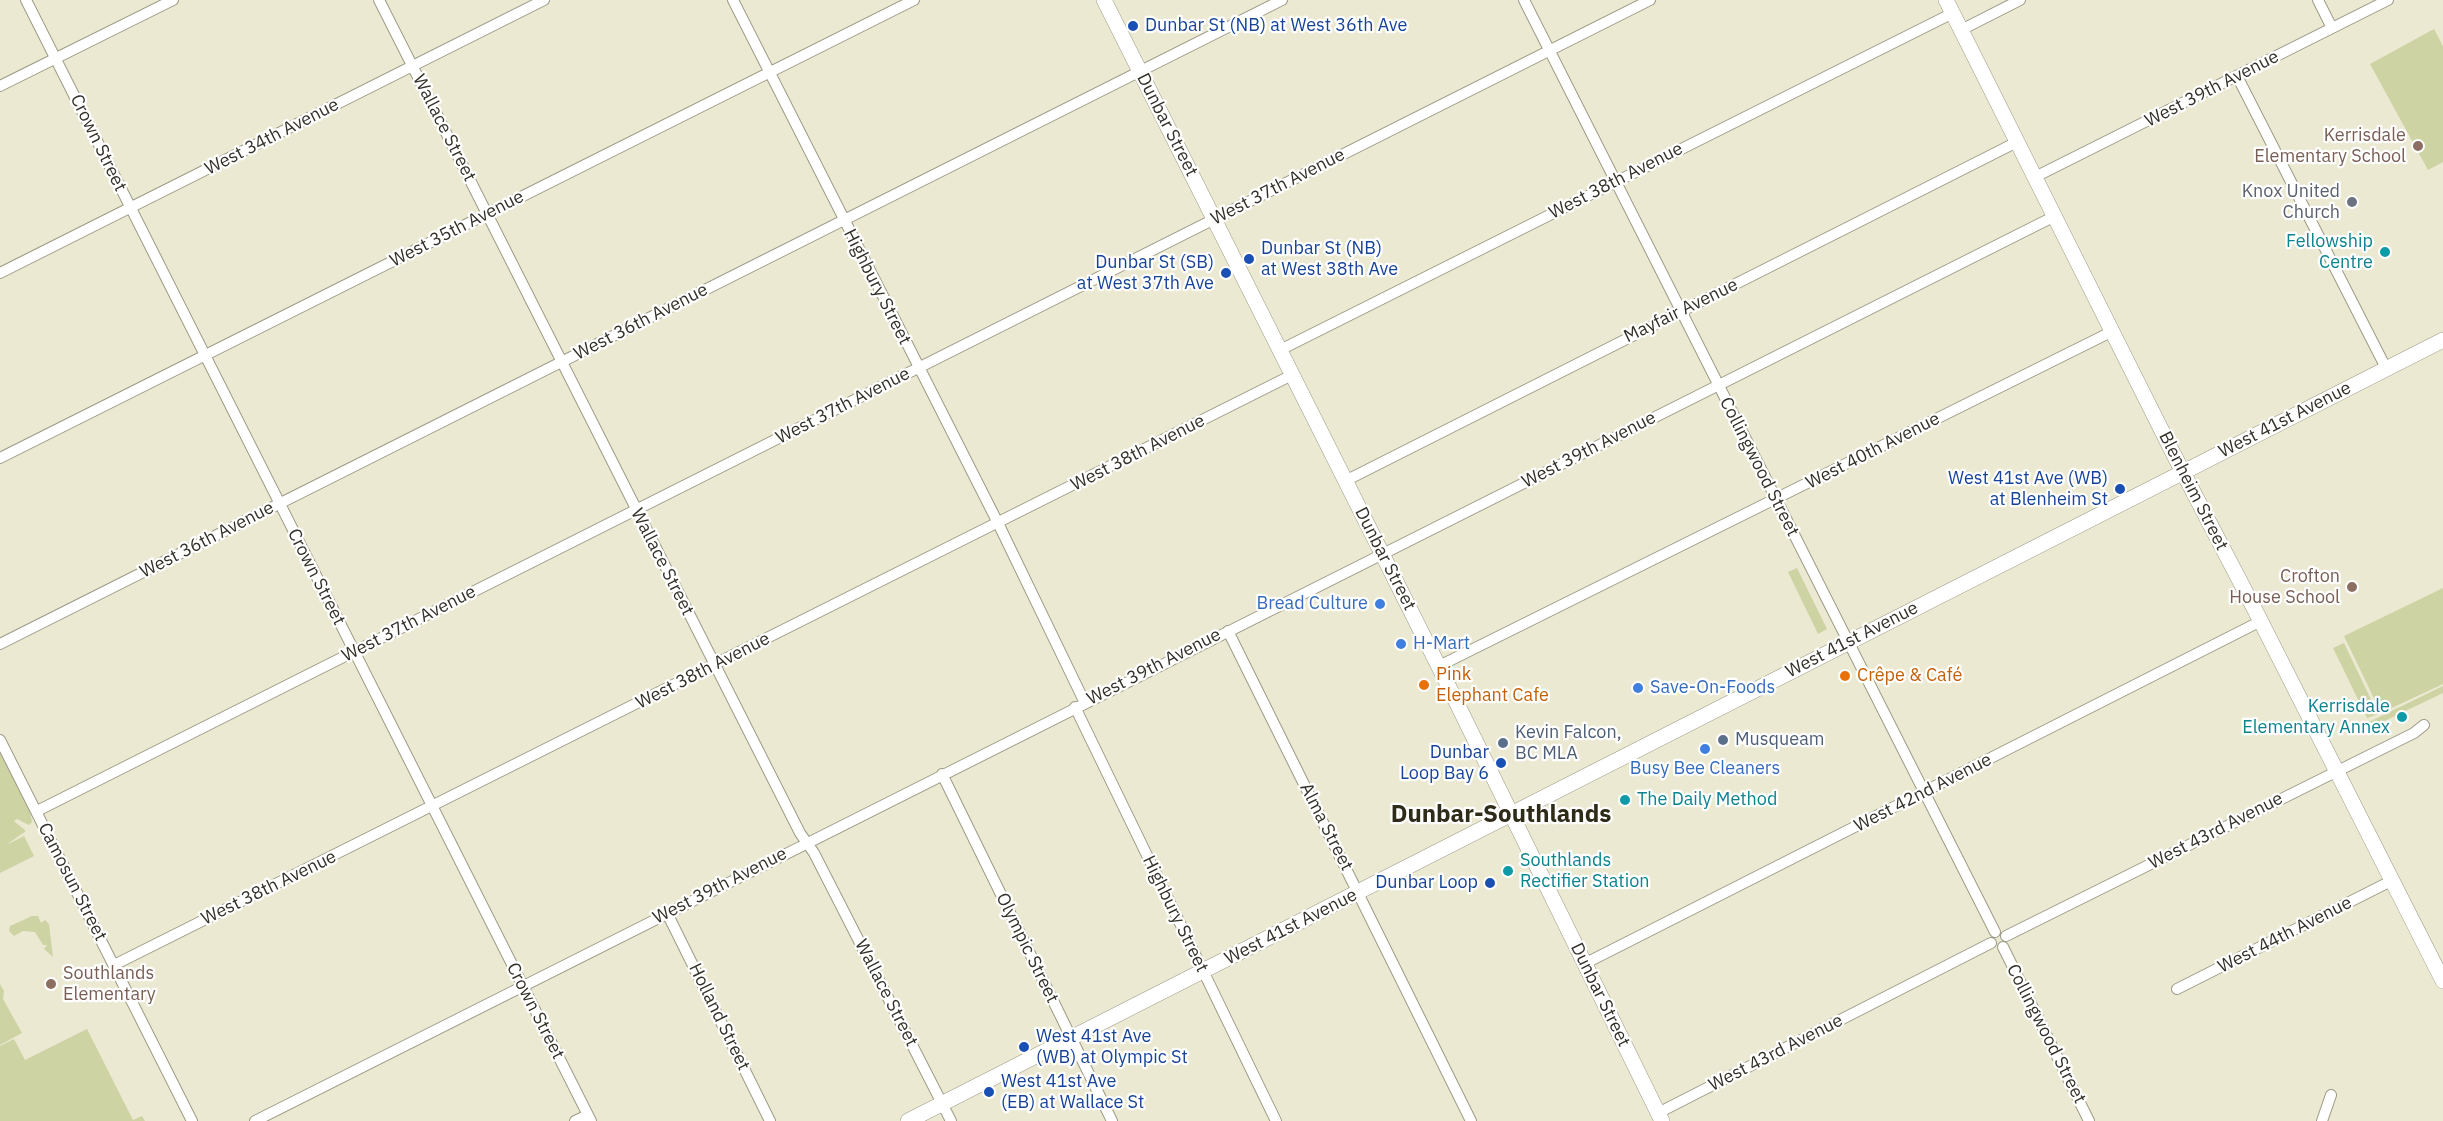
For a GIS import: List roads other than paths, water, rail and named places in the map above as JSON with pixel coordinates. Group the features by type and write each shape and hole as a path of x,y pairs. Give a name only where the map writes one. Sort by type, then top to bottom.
{"main road":[{"name":"Dunbar Street","path":"1104,0 1439,666 1660,1117"},
{"name":"Blenheim Street","path":"1950,7 2183,473 2262,621 2443,981"},
{"name":"West 41st Avenue","path":"908,1121 2443,340"}],"street":[{"name":"Crown Street","path":"26,0 589,1118"},
{"path":"0,86 173,0"},
{"name":"Wallace Street","path":"379,0 714,665 951,1121"},
{"name":"West 34th Avenue","path":"0,273 544,0"},
{"name":"Highbury Street","path":"733,0 998,523 1202,971 1276,1121"},
{"name":"West 35th Avenue","path":"0,458 914,0"},
{"name":"West 36th Avenue","path":"0,644 1282,0"},
{"name":"Collingwood Street","path":"1524,0 1924,792 2001,934"},
{"name":"West 37th Avenue","path":"37,811 1650,0"},
{"path":"1961,30 2020,0"},
{"path":"2318,0 2332,28"},
{"name":"West 39th Avenue","path":"2035,177 2388,0"},
{"name":"West 38th Avenue","path":"1280,350 1615,182 1950,7"},
{"path":"2237,76 2386,368"},
{"name":"Mayfair Avenue","path":"1345,481 2017,142"},
{"name":"West 39th Avenue","path":"255,1121 2055,216"},
{"name":"West 40th Avenue","path":"1439,666 2113,331"},
{"name":"West 38th Avenue","path":"114,965 1292,375"},
{"name":"West 42nd Avenue","path":"1584,964 2262,621"},
{"name":"Alma Street","path":"1228,630 1471,1121"},
{"name":"West 43rd Avenue","path":"2001,934 2414,734 2424,724"},
{"name":"Camosun Street","path":"0,740 192,1121"},
{"name":"Olympic Street","path":"942,774 1112,1121"},
{"name":"West 44th Avenue","path":"2177,989 2393,880"},
{"name":"Holland Street","path":"668,913 770,1121"},
{"path":"2001,934 2007,942 2003,947 1996,948 1991,944 1991,937 2001,934"},
{"name":"West 43rd Avenue","path":"1660,1117 1991,944"},
{"name":"Collingwood Street","path":"2003,947 2090,1121"},
{"path":"2322,1121 2331,1095"},
{"path":"575,1121 589,1118"}],"place":[{"name":"Dunbar St (NB) at West 36th Ave","path":"1133,26"},
{"name":"Kerrisdale Elementary School","path":"2418,146"},
{"name":"Knox United Church","path":"2352,202"},
{"name":"Fellowship Centre","path":"2385,252"},
{"name":"Dunbar St (NB) at West 38th Ave","path":"1249,259"},
{"name":"Dunbar St (SB) at West 37th Ave","path":"1226,273"},
{"name":"West 41st Ave (WB) at Blenheim St","path":"2120,489"},
{"name":"Crofton House School","path":"2352,587"},
{"name":"Bread Culture","path":"1380,604"},
{"name":"H-Mart","path":"1401,644"},
{"name":"Crêpe & Café","path":"1845,676"},
{"name":"Pink Elephant Cafe","path":"1424,685"},
{"name":"Save-On-Foods","path":"1638,688"},
{"name":"Kerrisdale Elementary Annex","path":"2402,717"},
{"name":"Musqueam","path":"1723,740"},
{"name":"Kevin Falcon, BC MLA","path":"1503,743"},
{"name":"Busy Bee Cleaners","path":"1705,749"},
{"name":"Dunbar Loop Bay 6","path":"1501,763"},
{"name":"The Daily Method","path":"1625,800"},
{"name":"Southlands Rectifier Station","path":"1508,871"},
{"name":"Dunbar Loop","path":"1490,883"},
{"name":"Southlands Elementary","path":"51,984"},
{"name":"West 41st Ave (WB) at Olympic St","path":"1024,1047"},
{"name":"West 41st Ave (EB) at Wallace St","path":"989,1092"}],"district":[{"name":"Dunbar-Southlands","path":"1501,815"}]}
